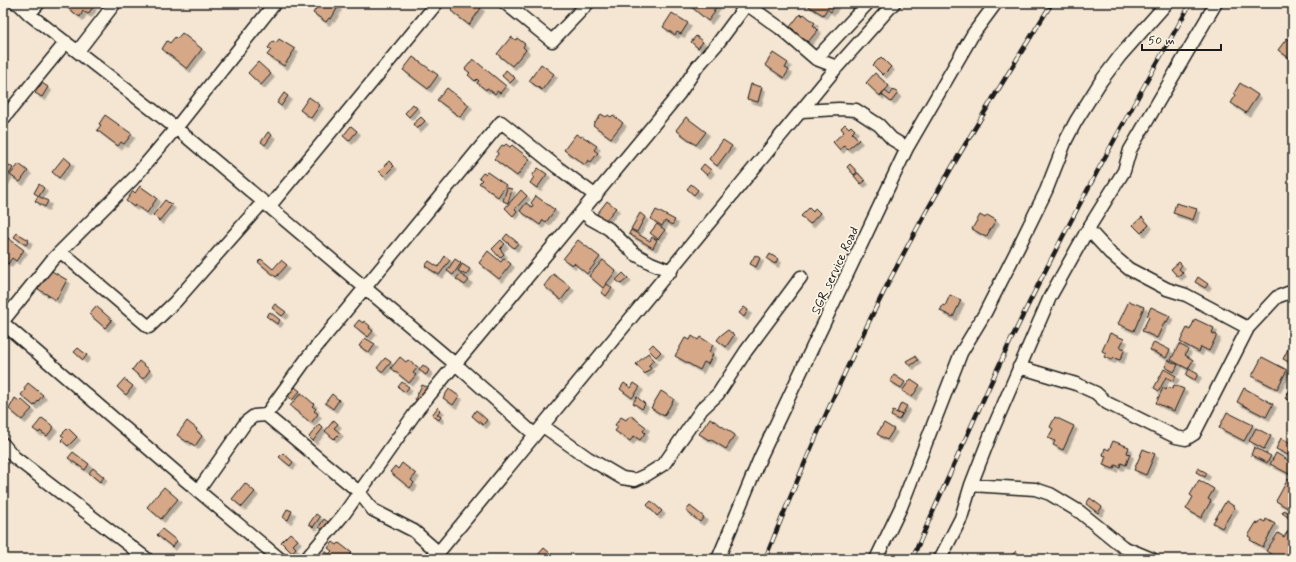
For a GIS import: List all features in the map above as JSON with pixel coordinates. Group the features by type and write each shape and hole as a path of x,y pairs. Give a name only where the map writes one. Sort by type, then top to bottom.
{"street":[{"path":"16,3 176,128 455,364 539,431 622,478 635,480 664,464 702,409 718,394 746,351 801,277"},
{"path":"30,14 38,3"},
{"path":"78,51 115,3"},
{"path":"275,3 176,128 133,179 52,260 3,322 198,491 280,559"},
{"path":"61,252 149,327 175,302 266,205 437,3"},
{"path":"505,3 552,41 588,3"},
{"path":"816,59 868,3"},
{"path":"198,491 246,422 254,416 266,415 359,492 373,510 414,531 436,556 837,67 894,3"},
{"name":"SGR service Road","path":"718,559 760,458 907,148 973,34 996,3"},
{"path":"876,559 901,507 961,353 985,313 1018,248 1046,191 1066,140 1101,80 1167,3"},
{"path":"940,559 961,518 971,485 992,431 1050,297 1088,229 1124,171 1130,150 1216,3"},
{"path":"306,559 344,514 418,409 679,94 697,67 718,43 746,4 780,28 816,59 837,67"},
{"path":"3,119 66,42"},
{"path":"801,111 839,109 856,110 880,125 892,140 907,148"},
{"path":"266,415 308,357 500,122 596,196"},
{"path":"582,211 591,219 610,229 635,254 650,263 671,270"},
{"path":"1088,229 1110,253 1129,269 1168,289 1186,295 1248,328"},
{"path":"1019,367 1076,384 1096,393 1107,403 1176,437 1186,439 1194,434 1248,328 1277,297 1293,291"},
{"path":"3,444 14,457 147,559"},
{"path":"971,485 1035,489 1050,494 1080,512 1122,547 1152,559"}],"building":[{"path":"66,3 89,3 88,4 93,7 88,14 83,11 80,17 66,7"},
{"path":"311,3 337,3 336,5 338,7 331,19 329,18 326,22 313,13 317,7"},
{"path":"457,3 475,3 481,8 469,25 451,11"},
{"path":"687,3 718,4 713,11 715,12 708,21"},
{"path":"808,3 836,3 831,12 827,9 823,15 807,5"},
{"path":"672,13 688,23 681,34 677,32 675,35 663,27"},
{"path":"800,14 802,16 804,14 815,23 813,25 818,30 808,42 801,37 799,39 792,33 794,30 790,27"},
{"path":"182,33 202,49 187,69 162,49 167,41 170,43 175,37 177,39"},
{"path":"696,36 703,42 698,48 691,42"},
{"path":"511,37 516,40 517,38 525,44 523,47 526,50 512,66 497,54"},
{"path":"1287,38 1293,43 1293,61 1278,50"},
{"path":"279,39 295,49 284,66 267,55 271,50 268,48 273,41 276,43"},
{"path":"773,53 788,63 785,68 789,70 784,78 765,65"},
{"path":"413,57 438,75 428,89 403,70"},
{"path":"881,57 891,67 883,75 873,65"},
{"path":"473,59 506,86 500,93 497,91 495,94 487,88 486,90 477,83 479,81 477,79 475,81 468,75 470,73 465,69"},
{"path":"258,62 271,74 261,85 248,73"},
{"path":"541,64 554,74 542,90 529,81"},
{"path":"506,70 515,78 510,83 502,76"},
{"path":"875,73 889,86 880,96 866,83"},
{"path":"42,83 48,87 42,97 35,93"},
{"path":"1240,83 1258,95 1246,113 1231,103 1236,95 1234,93"},
{"path":"751,84 762,87 758,102 747,99"},
{"path":"447,88 469,105 460,117 437,100"},
{"path":"893,90 898,93 891,102 882,95 885,91 890,95"},
{"path":"284,93 288,96 281,106 277,103"},
{"path":"309,97 320,105 311,118 300,110"},
{"path":"413,104 417,108 409,117 405,113"},
{"path":"601,114 606,117 608,115 611,117 613,115 623,123 611,138 593,125"},
{"path":"105,115 132,134 124,144 121,142 118,146 97,130"},
{"path":"421,117 425,121 417,129 413,124"},
{"path":"686,117 706,132 696,145 676,130"},
{"path":"845,124 849,128 851,126 855,130 852,133 859,140 848,149 844,145 840,150 833,142 844,132 841,128"},
{"path":"351,126 357,131 349,141 343,136"},
{"path":"268,132 272,135 265,145 261,142"},
{"path":"576,134 581,137 582,136 597,146 594,150 598,153 591,162 588,160 585,165 564,150"},
{"path":"723,140 732,146 717,166 709,159"},
{"path":"506,144 510,147 512,145 530,159 517,176 494,159 502,145 504,146"},
{"path":"64,157 71,163 59,178 52,172"},
{"path":"3,161 13,168 4,182 3,181"},
{"path":"389,161 394,166 384,176 379,171"},
{"path":"19,164 28,171 20,182 10,175"},
{"path":"704,164 711,170 707,175 700,169"},
{"path":"850,164 857,172 854,175 847,167"},
{"path":"538,168 547,174 537,188 530,183 534,177 532,176"},
{"path":"487,172 506,185 498,197 479,183 482,180 479,178 483,173 485,174"},
{"path":"858,173 865,181 861,184 854,176"},
{"path":"39,184 44,188 39,196 34,193"},
{"path":"691,184 698,190 694,195 687,189"},
{"path":"140,186 157,198 147,213 135,205 134,207 126,201 133,191 135,193"},
{"path":"507,188 512,189 508,203 503,201"},
{"path":"521,190 527,196 515,209 517,211 513,216 505,208"},
{"path":"38,196 48,201 45,207 35,201"},
{"path":"536,196 555,210 546,222 543,220 540,225 520,211 526,203 532,207 533,205 531,203"},
{"path":"165,200 172,205 159,221 153,215"},
{"path":"607,201 616,208 605,221 597,214"},
{"path":"1176,203 1197,209 1193,220 1173,213"},
{"path":"809,208 813,212 815,208 820,213 810,224 801,216"},
{"path":"656,210 675,220 672,225 665,221 662,226 651,219"},
{"path":"640,213 645,217 637,232 631,229"},
{"path":"980,215 985,218 987,215 996,220 986,237 972,229"},
{"path":"1142,217 1149,225 1141,233 1133,225"},
{"path":"657,224 665,230 658,239 650,233"},
{"path":"631,230 650,241 652,237 657,240 653,248 629,234"},
{"path":"17,233 29,240 26,245 14,237"},
{"path":"507,234 518,243 514,248 503,239"},
{"path":"8,238 24,250 16,261 12,258 8,264 3,260 3,240 6,242"},
{"path":"501,240 505,244 500,249 504,254 500,258 492,249"},
{"path":"578,240 600,257 587,274 574,263 572,265 563,259"},
{"path":"488,251 501,262 504,258 511,264 499,279 479,263"},
{"path":"770,254 778,259 775,264 767,259"},
{"path":"755,255 760,258 756,267 750,264"},
{"path":"445,256 450,260 439,275 425,266 429,261 438,267"},
{"path":"261,259 273,269 281,260 287,265 276,277 258,262"},
{"path":"455,259 461,263 453,275 447,271"},
{"path":"603,260 616,271 603,288 589,276"},
{"path":"1179,262 1182,265 1179,269 1183,273 1178,277 1171,269"},
{"path":"462,264 470,269 466,275 458,271"},
{"path":"50,270 67,280 56,300 38,289"},
{"path":"623,273 628,278 621,284 616,280"},
{"path":"460,274 469,280 465,285 456,279"},
{"path":"553,274 571,287 561,300 544,286"},
{"path":"1198,277 1208,284 1205,288 1195,282"},
{"path":"607,284 612,288 606,296 601,292"},
{"path":"950,295 961,300 953,317 940,311 943,305 945,306"},
{"path":"1129,301 1144,307 1134,331 1118,324"},
{"path":"275,304 286,312 282,316 272,308"},
{"path":"96,306 112,320 105,328 89,314"},
{"path":"744,307 748,310 744,317 739,313"},
{"path":"1151,307 1170,316 1167,322 1165,321 1157,338 1142,331 1149,317 1147,316"},
{"path":"270,312 280,320 277,324 266,316"},
{"path":"1195,319 1214,328 1212,333 1217,335 1209,351 1201,347 1199,352 1180,342 1187,328 1190,330"},
{"path":"359,320 363,323 364,321 373,331 368,337 354,326"},
{"path":"728,330 734,335 726,347 717,340"},
{"path":"1110,333 1124,339 1120,347 1125,349 1120,360 1114,358 1112,360 1104,357 1106,353 1102,351"},
{"path":"692,336 698,340 700,337 713,345 709,352 713,354 708,364 704,362 700,370 675,356 685,338 690,340"},
{"path":"365,338 375,344 369,353 359,346"},
{"path":"1154,342 1170,350 1166,358 1150,350"},
{"path":"1291,343 1293,345 1293,364 1283,359"},
{"path":"653,344 661,352 656,357 648,349"},
{"path":"1179,344 1188,349 1185,355 1193,360 1188,369 1171,360"},
{"path":"78,348 87,355 83,360 74,352"},
{"path":"648,353 654,360 648,366 651,368 645,374 636,364"},
{"path":"915,356 918,360 910,366 906,361"},
{"path":"400,357 406,362 408,360 418,367 413,373 416,375 409,383 391,368"},
{"path":"1262,357 1287,370 1277,389 1252,376"},
{"path":"385,358 391,362 383,372 377,368"},
{"path":"1168,360 1178,365 1174,372 1165,367"},
{"path":"139,361 150,370 143,379 132,370"},
{"path":"423,365 429,370 426,375 419,370"},
{"path":"1164,369 1176,376 1173,381 1166,377 1159,391 1154,388"},
{"path":"1189,369 1198,374 1195,380 1186,375"},
{"path":"894,375 905,382 901,388 890,381"},
{"path":"124,379 133,386 126,395 117,387"},
{"path":"911,379 920,385 912,397 902,391"},
{"path":"402,382 409,387 405,392 398,387"},
{"path":"28,383 43,395 34,406 21,395"},
{"path":"624,383 631,388 634,383 640,387 632,398 620,389"},
{"path":"422,385 427,387 420,402 415,399"},
{"path":"1174,385 1184,389 1174,411 1156,403 1163,388 1166,390 1167,387 1172,389"},
{"path":"295,387 300,391 292,400 288,396"},
{"path":"1244,388 1273,404 1266,417 1237,402"},
{"path":"1291,388 1293,389 1293,402 1285,398"},
{"path":"449,389 459,396 453,405 443,398"},
{"path":"661,391 674,399 664,416 651,408"},
{"path":"301,393 314,404 312,406 316,409 314,411 318,414 311,423 290,406"},
{"path":"332,394 339,400 333,409 325,403"},
{"path":"637,397 645,404 642,409 633,403"},
{"path":"15,398 19,401 21,399 32,409 22,420 9,409"},
{"path":"901,403 907,406 902,415 897,412"},
{"path":"438,407 441,410 437,414 441,417 439,420 432,415"},
{"path":"476,410 487,420 483,425 472,416"},
{"path":"893,411 902,415 899,420 891,416"},
{"path":"1227,412 1253,425 1244,441 1219,428"},
{"path":"630,415 646,427 643,431 645,433 640,440 634,436 630,441 615,431 618,427 615,425 621,417 626,420"},
{"path":"1055,417 1074,426 1063,450 1053,445 1055,441 1048,438 1053,429 1050,427"},
{"path":"42,418 54,427 47,436 40,431 39,433 33,429"},
{"path":"710,418 735,435 726,449 699,434"},
{"path":"334,420 338,424 334,428 340,433 334,439 325,431"},
{"path":"187,421 197,429 196,430 202,436 195,446 177,435"},
{"path":"884,423 894,429 887,440 877,434"},
{"path":"319,424 323,428 313,441 309,437"},
{"path":"68,428 77,437 68,446 61,440 64,437 61,435"},
{"path":"1256,428 1271,436 1264,449 1249,441"},
{"path":"1281,438 1293,444 1288,455 1276,449"},
{"path":"1113,441 1129,447 1127,453 1130,454 1126,465 1121,463 1120,467 1115,465 1114,469 1103,465 1106,456 1103,455 1105,448 1109,450"},
{"path":"1254,447 1271,456 1267,463 1251,455"},
{"path":"1143,449 1155,454 1146,475 1134,470"},
{"path":"73,452 89,464 85,470 68,458"},
{"path":"283,453 293,462 290,466 279,457"},
{"path":"1276,453 1293,463 1293,467 1289,474 1270,464"},
{"path":"402,463 416,474 411,480 414,483 410,488 390,472 395,466 398,469"},
{"path":"93,468 104,477 100,482 89,473"},
{"path":"1198,468 1207,473 1205,477 1196,472"},
{"path":"1288,479 1293,482 1293,511 1276,501"},
{"path":"1199,480 1214,489 1208,499 1211,501 1201,518 1186,509 1193,497 1190,495"},
{"path":"245,483 255,492 242,507 232,499"},
{"path":"164,487 178,499 161,519 147,507"},
{"path":"1090,498 1102,507 1098,513 1086,504"},
{"path":"651,501 662,511 657,516 647,505"},
{"path":"1226,501 1235,507 1222,528 1213,523"},
{"path":"690,506 704,517 700,522 686,511"},
{"path":"287,509 292,511 288,520 283,518"},
{"path":"1284,510 1293,516 1293,520 1282,513"},
{"path":"316,514 320,517 313,527 309,524"},
{"path":"324,519 328,522 323,530 319,527"},
{"path":"1266,519 1275,524 1263,547 1250,540 1251,538 1248,536 1256,523 1259,524 1261,520 1265,522"},
{"path":"1293,523 1293,557 1292,559 1278,559 1266,551 1278,533 1284,537"},
{"path":"162,529 177,541 172,547 157,535"},
{"path":"290,533 298,540 293,545 296,548 292,553 281,542"},
{"path":"333,542 337,545 339,543 352,553 347,559 323,559 320,557 325,551 329,554 332,551 328,548"},
{"path":"544,548 557,559 539,559 536,557"},
{"path":"1016,551 1019,555 1015,559 1012,559 1010,557"}],"railway":[{"path":"765,559 837,389 897,265 967,141 1052,3"},
{"path":"912,559 990,384 1046,269 1117,135 1191,3"}]}
